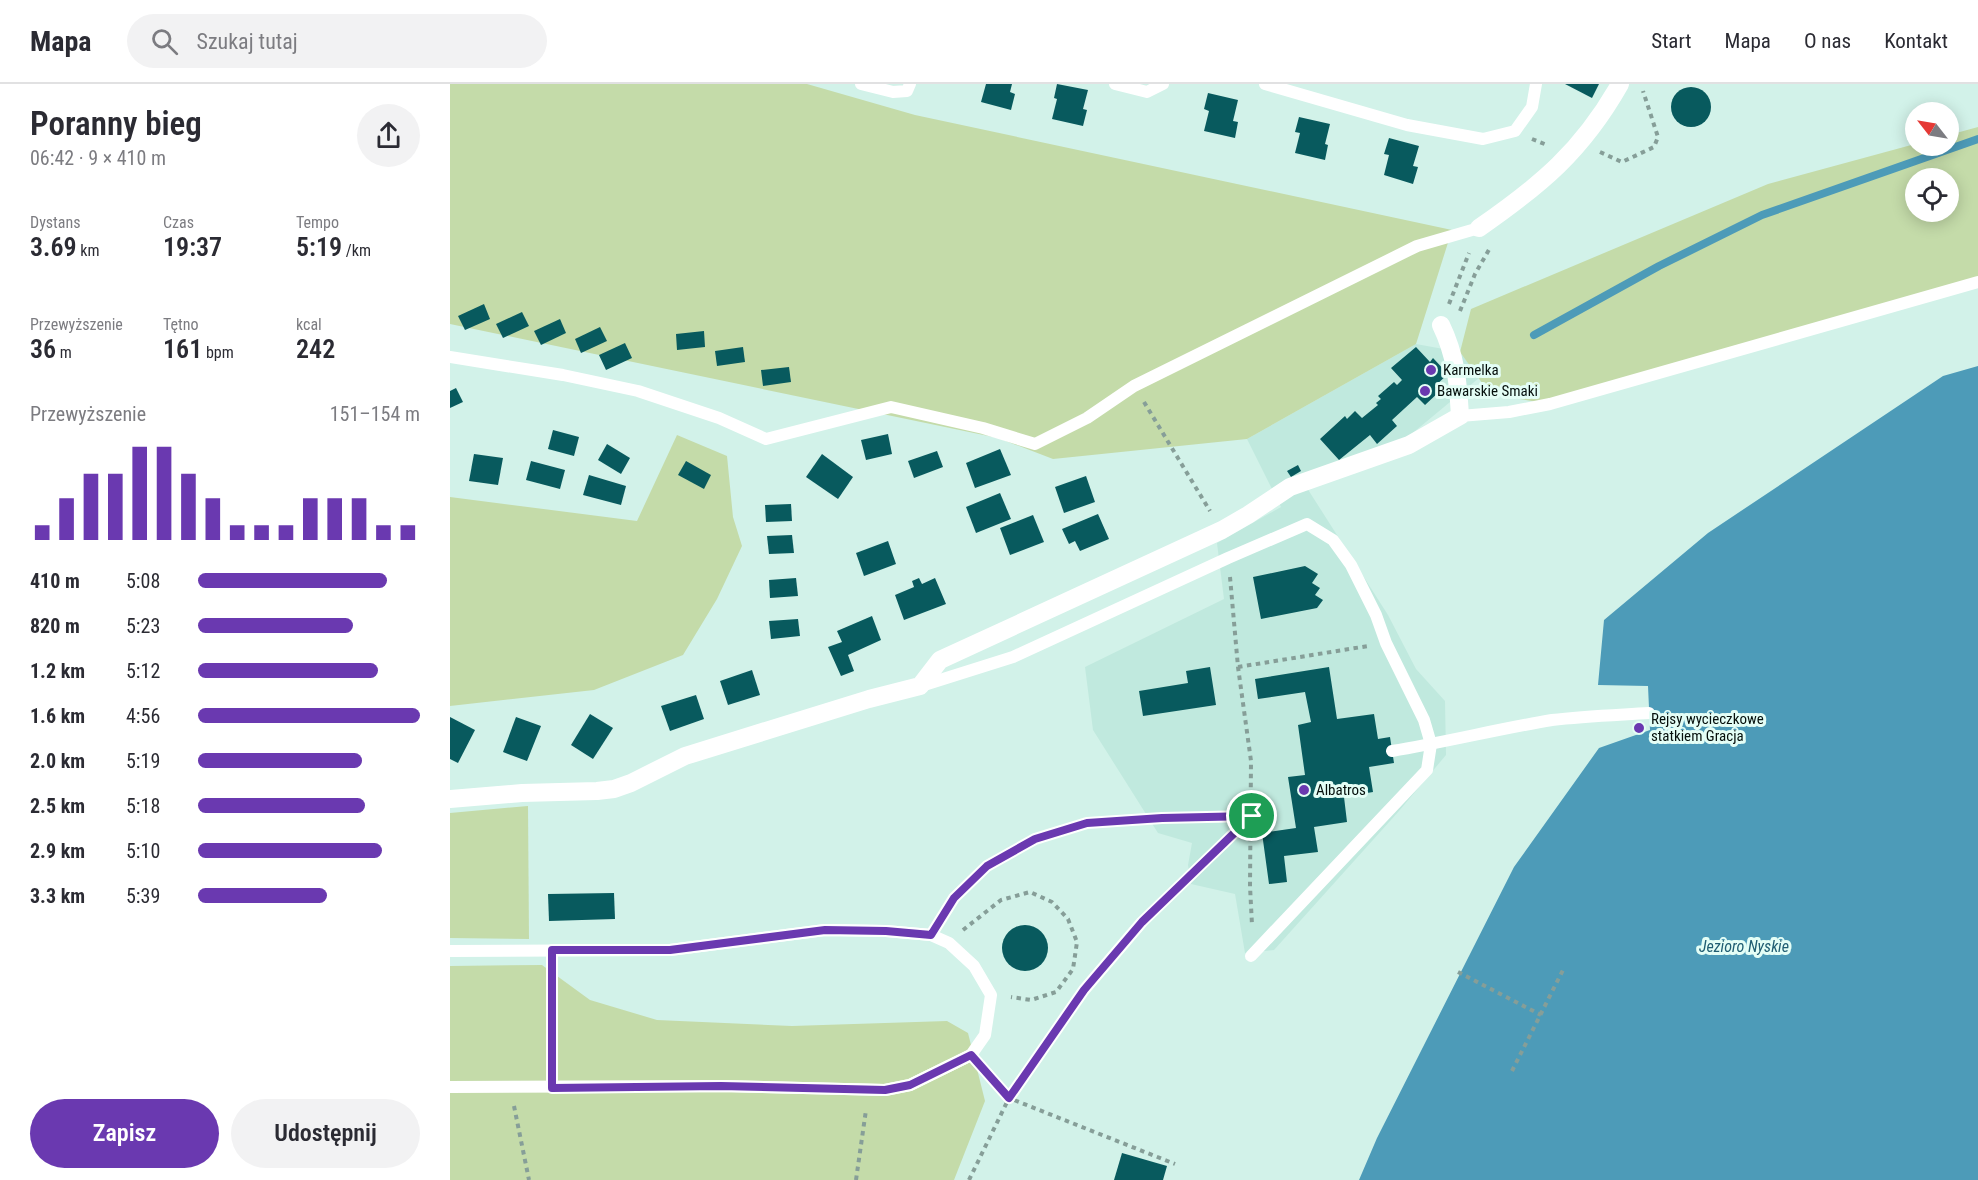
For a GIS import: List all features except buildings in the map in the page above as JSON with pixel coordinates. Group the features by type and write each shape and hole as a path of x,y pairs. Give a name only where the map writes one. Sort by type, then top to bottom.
{"street":[{"path":"1479,228 1527,195 1575,149 1604,111 1620,84"},
{"path":"450,799 614,789 685,756 869,699 920,686 940,660 1222,530 1290,487 1408,445 1460,416 1458,376 1444,332"}],"lane":[{"path":"861,84 893,92 908,91 910,84"},
{"path":"1115,84 1147,92 1163,84"},
{"path":"1265,84 1407,125 1483,139 1515,131 1532,107 1536,84"},
{"path":"450,357 563,375 638,391 719,418 766,439 891,407 983,428 1035,444 1087,418 1134,386 1417,246 1479,228"},
{"path":"1460,416 1509,412 1550,404 1978,282"},
{"path":"920,686 1013,657 1307,524 1333,540 1351,565 1424,720 1431,744 1426,770 1251,956"},
{"path":"1392,751 1477,733 1555,720 1649,713"},
{"path":"450,951 670,950 825,930 886,931 931,935 950,943 974,966 991,995 986,1035 971,1055 910,1085 885,1090 721,1086 450,1087"}],"path":[{"path":"1515,131 1622,162 1654,147 1658,137 1641,84"},
{"path":"1444,332 1479,228"},
{"path":"1444,332 1475,274 1495,243"},
{"path":"1134,386 1222,530"},
{"path":"1228,558 1238,667 1251,761 1252,927"},
{"path":"1238,667 1386,643"},
{"path":"931,935 954,898 987,866 1035,839 1087,823 1162,818 1252,816"},
{"path":"969,1180 1009,1098 1084,990 1135,931 1252,816"},
{"path":"950,943 974,920 1001,900 1030,892 1052,902 1068,919 1077,942 1073,969 1056,992 1031,1000 991,995"},
{"path":"552,950 552,1088"},
{"path":"1512,1071 1564,968"},
{"path":"1458,972 1541,1015"},
{"path":"971,1055 1009,1098 1175,1164"},
{"path":"511,1088 528,1180"},
{"path":"856,1180 865,1122 867,1090"}],"shaded area":[{"path":"1416,344 1460,352 1479,378 1403,441 1307,488 1388,615 1416,669 1445,701 1446,755 1274,950 1245,953 1235,894 1191,884 1188,865 1192,843 1158,833 1093,730 1085,667 1224,599 1217,543 1281,507 1247,439"}],"green space":[{"path":"450,84 807,84 915,115 1452,230 1416,344 1247,439 1053,459 998,438 450,324"},
{"path":"1978,127 1978,282 1550,404 1490,394 1460,352 1471,309 1768,184 1905,147 1905,156 1959,156 1959,132"},
{"path":"677,435 727,456 733,517 742,546 717,599 683,655 594,690 450,706 450,497 637,521"},
{"path":"528,806 529,939 450,938 450,813"},
{"path":"542,965 590,1000 657,1020 792,1026 947,1021 968,1033 985,1101 954,1180 450,1180 450,966"}],"water":[{"name":"Jezioro Nyskie","path":"1978,366 1978,1180 1359,1180 1377,1138 1514,867 1599,748 1650,730 1648,686 1598,685 1604,620 1708,533 1943,376"}],"waterway":[{"path":"1534,335 1659,266 1762,215 1978,139"}],"place":[{"name":"Karmelka","path":"1431,370"},
{"name":"Bawarskie Smaki","path":"1425,391"},
{"name":"Rejsy wycieczkowe statkiem Gracja","path":"1639,728"},
{"name":"Albatros","path":"1304,790"}],"route":[{"path":"1252,816 1142,922 1084,990 1009,1098 971,1055 910,1085 885,1090 721,1086 552,1088 552,950 670,950 825,930 886,931 931,935 954,898 987,866 1035,839 1087,823 1162,818 1252,816"}]}
